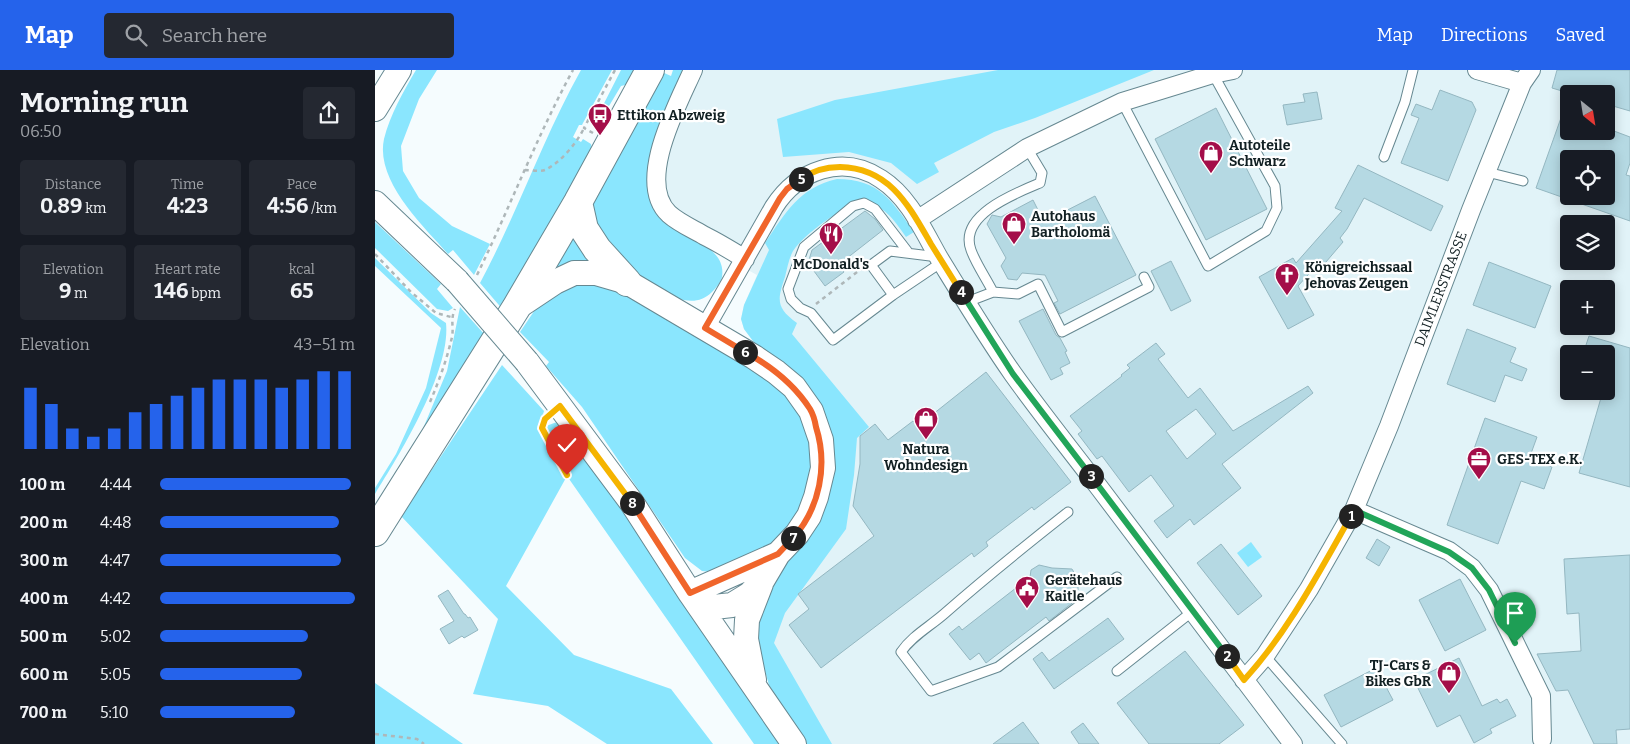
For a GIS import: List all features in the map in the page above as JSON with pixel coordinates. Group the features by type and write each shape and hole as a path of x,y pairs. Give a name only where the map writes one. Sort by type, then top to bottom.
{"main road":[{"path":"375,109 399,70"},
{"path":"375,532 516,308 578,202 650,70"},
{"path":"375,186 380,207 466,279 632,503 690,593 795,744"},
{"path":"578,202 584,229 597,249 627,282"},
{"path":"516,308 555,282 574,273 596,273 627,282 776,372 794,387 811,411 821,440 823,468 816,498 809,516 797,534 778,554 762,581 747,620 746,639 756,689"},
{"path":"690,593 778,554"},
{"path":"690,593 714,607 732,605 749,594 762,581"}],"street":[{"path":"693,70 672,117 657,163 657,187 661,204 669,214 682,223 745,259"},
{"path":"917,220 1027,148 1122,102 1213,74 1233,70"},
{"path":"1477,70 1527,77"},
{"name":"DAIMLERSTRASSE","path":"1244,680 1265,656 1309,589 1354,510 1455,262 1487,172 1527,77"},
{"path":"705,328 774,207 787,189 804,176 825,168 847,167 859,169 879,177 897,192 917,220 1013,374 1293,744"},
{"path":"1354,510 1449,552 1472,568 1489,590 1541,696 1542,739"}],"lane":[{"path":"1384,157 1405,102 1413,70"},
{"path":"1122,102 1208,266 1266,231 1277,208 1275,186 1213,74"},
{"path":"993,292 971,249 969,240 973,224 985,212 1015,194 1040,183 1042,173 1027,148"},
{"path":"1487,172 1523,182"},
{"path":"908,252 875,209 864,203 853,206 804,247 788,289 791,299 799,308 809,312 833,340 940,259"},
{"path":"893,295 871,265 889,251 908,252 940,259"},
{"path":"967,302 993,292 1018,294 1038,284 1062,332 1149,287 1144,277"},
{"path":"1068,512 1012,555 938,619 908,641 901,652 931,691 942,688 998,667 1117,577"},
{"path":"1117,670 1193,611"},
{"path":"1265,656 1342,744"}],"path":[{"path":"466,279 525,170 543,128 573,70"},
{"path":"525,170 543,171 558,161 580,136 615,70"},
{"path":"584,128 611,142"},
{"path":"375,254 411,292 436,313 451,317"},
{"path":"845,260 856,273"},
{"path":"809,312 856,273 871,265"},
{"path":"430,402 441,374 452,335 451,317 456,308"},
{"path":"560,406 545,419 542,428 567,475"},
{"path":"375,734 417,739 424,744"}],"shaded area":[{"path":"416,70 437,70 419,99 401,146 403,171 419,198 452,226 490,244 474,275 453,250 448,254 414,216 403,202 387,171 383,155 384,139 397,104"},
{"path":"581,70 612,70 582,125 579,125 573,137 581,142 583,139 591,144 592,150 504,311 480,283 554,122"},
{"path":"621,70 638,70 625,85 621,86 597,126 594,123"},
{"path":"673,70 688,70 656,146 648,176 648,187 653,206 661,218 672,227 711,250 718,257 722,266 722,277 715,289 703,299 692,301 671,296 607,252 598,241 590,205 662,72 671,76"},
{"path":"688,70 1630,70 1630,744 806,744 769,685 780,571 807,537 800,380 753,341 744,329 741,319 744,305 757,275 706,247 664,220 653,208 648,187 650,163"},
{"path":"998,70 1154,70 1035,118 994,132 934,163 939,172 917,184 891,163 849,152 783,157 777,119 835,100"},
{"path":"837,179 864,183 883,194 899,211 914,232 906,237 888,214 877,206 862,200 844,209 806,236 790,257 781,292 780,303 782,308 797,323 792,334 869,427 857,438 846,529 785,613 774,643 832,744 806,744 769,685 757,644 756,623 764,598 780,571 807,537 824,505 800,380 753,341 744,329 741,319 744,305 769,250 765,243 780,221 803,195 813,188"},
{"path":"375,222 441,284 437,289 453,308 448,311 437,309 375,248"},
{"path":"575,229 609,270 546,280"},
{"path":"375,258 431,313 446,323 441,364 432,388 410,435 375,494 375,488 396,454 426,388 441,328 375,266"},
{"path":"571,283 611,286 745,364 784,393 802,416 812,451 811,482 794,520 778,539 758,554 718,573 702,571 685,558 582,407 546,366 549,362 520,332 543,298"},
{"path":"460,307 485,335 375,507 422,431 447,371"},
{"path":"502,365 544,411 540,424 546,426 557,422 606,485 783,744 754,744 567,476 506,586 574,655 671,689 713,744 607,744 548,706 473,694 498,619 401,516"},
{"path":"1251,542 1262,557 1248,567 1237,553"},
{"path":"375,683 463,744 375,744"}],"building":[{"path":"1557,70 1630,70 1630,111 1615,107 1615,85 1560,85 1560,90 1552,88"},
{"path":"1440,90 1472,102 1476,110 1448,181 1401,163 1419,118 1411,115 1416,104 1432,110"},
{"path":"1317,92 1322,119 1287,125 1283,105 1305,102 1303,94"},
{"name":"Autoteile Schwarz","path":"1216,108 1267,209 1206,240 1155,139"},
{"path":"1560,121 1560,140 1615,140 1615,131 1630,137 1630,163 1626,175 1630,176 1630,221 1584,205 1615,205 1615,150 1560,150 1560,196 1536,188"},
{"path":"1358,165 1443,206 1431,231 1364,198 1340,238 1343,242 1320,269 1316,266 1298,286 1314,315 1288,329 1259,277 1293,258 1296,263 1342,211 1335,208"},
{"path":"1095,196 1136,275 1060,314 1054,303 1058,301 1045,275 1022,273 1017,280 1008,279 1001,266 1006,258 987,224 992,215 1001,217 1033,200 1044,222"},
{"name":"McDonald's","path":"865,211 875,219 883,230 842,262 845,266 841,268 844,272 825,286 808,263 812,250"},
{"path":"1171,261 1191,301 1171,311 1151,271"},
{"path":"1489,262 1551,286 1535,328 1473,305"},
{"path":"1043,309 1056,335 1060,338 1067,351 1065,352 1070,363 1060,368 1063,374 1051,380 1019,321"},
{"path":"1467,329 1516,348 1510,362 1527,369 1522,381 1505,375 1495,402 1447,384"},
{"path":"1589,336 1630,348 1630,487 1579,473 1600,400 1615,400 1615,345 1586,345"},
{"path":"1156,343 1165,354 1158,359 1188,398 1200,388 1233,431 1308,386 1313,393 1222,464 1241,488 1194,525 1190,519 1167,538 1154,521 1174,506 1151,475 1129,492 1102,456 1097,459 1078,434 1082,431 1070,416 1122,376 1130,368 1127,365","holes":["1196,409 1216,434 1187,459 1166,431"]},
{"path":"986,372 1071,482 1034,510 1032,507 986,542 988,546 974,557 972,553 821,668 789,625 809,609 798,594 874,536 853,506 860,464 860,436 875,424 888,440 913,421 918,426"},
{"path":"1485,418 1537,437 1529,459 1552,467 1544,489 1521,481 1498,544 1447,525"},
{"path":"1377,539 1390,547 1379,566 1366,558"},
{"path":"1221,544 1262,596 1238,615 1197,563"},
{"path":"1630,555 1630,729 1616,730 1617,744 1594,744 1568,690 1556,691 1537,654 1581,651 1579,613 1567,614 1564,559"},
{"name":"Gerätehaus Kaitle","path":"1039,565 1072,569 1078,579 1078,590 1072,593 1076,600 1049,621 1046,617 986,663 979,653 970,660 949,634 959,626 962,630 1030,577 1031,570"},
{"path":"1460,579 1486,630 1445,651 1419,600"},
{"path":"448,590 464,614 468,618 470,617 478,630 464,638 462,636 449,644 440,629 454,621 438,596"},
{"path":"1108,618 1124,639 1054,689 1033,659 1042,652 1049,661"},
{"path":"1185,651 1244,725 1219,744 1149,744 1117,703"},
{"name":"TJ-Cars & Bikes GbR","path":"1459,658 1482,706 1497,699 1500,703 1507,699 1516,716 1490,729 1492,733 1474,743 1460,715 1437,727 1414,680"},
{"path":"1376,668 1393,700 1341,727 1324,695"},
{"path":"1023,722 1039,744 993,744"},
{"path":"1083,723 1099,744 1079,744 1071,732"}],"place":[{"name":"Ettikon Abzweig","path":"600,136"},
{"name":"Autoteile Schwarz","path":"1211,174"},
{"name":"Autohaus Bartholomä","path":"1014,245"},
{"name":"McDonald's","path":"831,255"},
{"name":"Königreichssaal Jehovas Zeugen","path":"1287,296"},
{"name":"Natura Wohndesign","path":"926,440"},
{"name":"GES-TEX e.K.","path":"1479,480"},
{"name":"Gerätehaus Kaitle","path":"1027,609"},
{"name":"TJ-Cars & Bikes GbR","path":"1449,694"}],"route":[{"path":"567,475 542,428 545,419 560,406 632,503 690,593 778,554 797,534 809,516 816,498 823,468 821,440 811,411 794,387 754,357 705,328 774,207 787,189 804,176 825,168 847,167 859,169 879,177 889,184 910,208 1013,374 1244,680 1265,656 1309,589 1354,510 1449,552 1472,568 1489,590 1515,643"}]}
